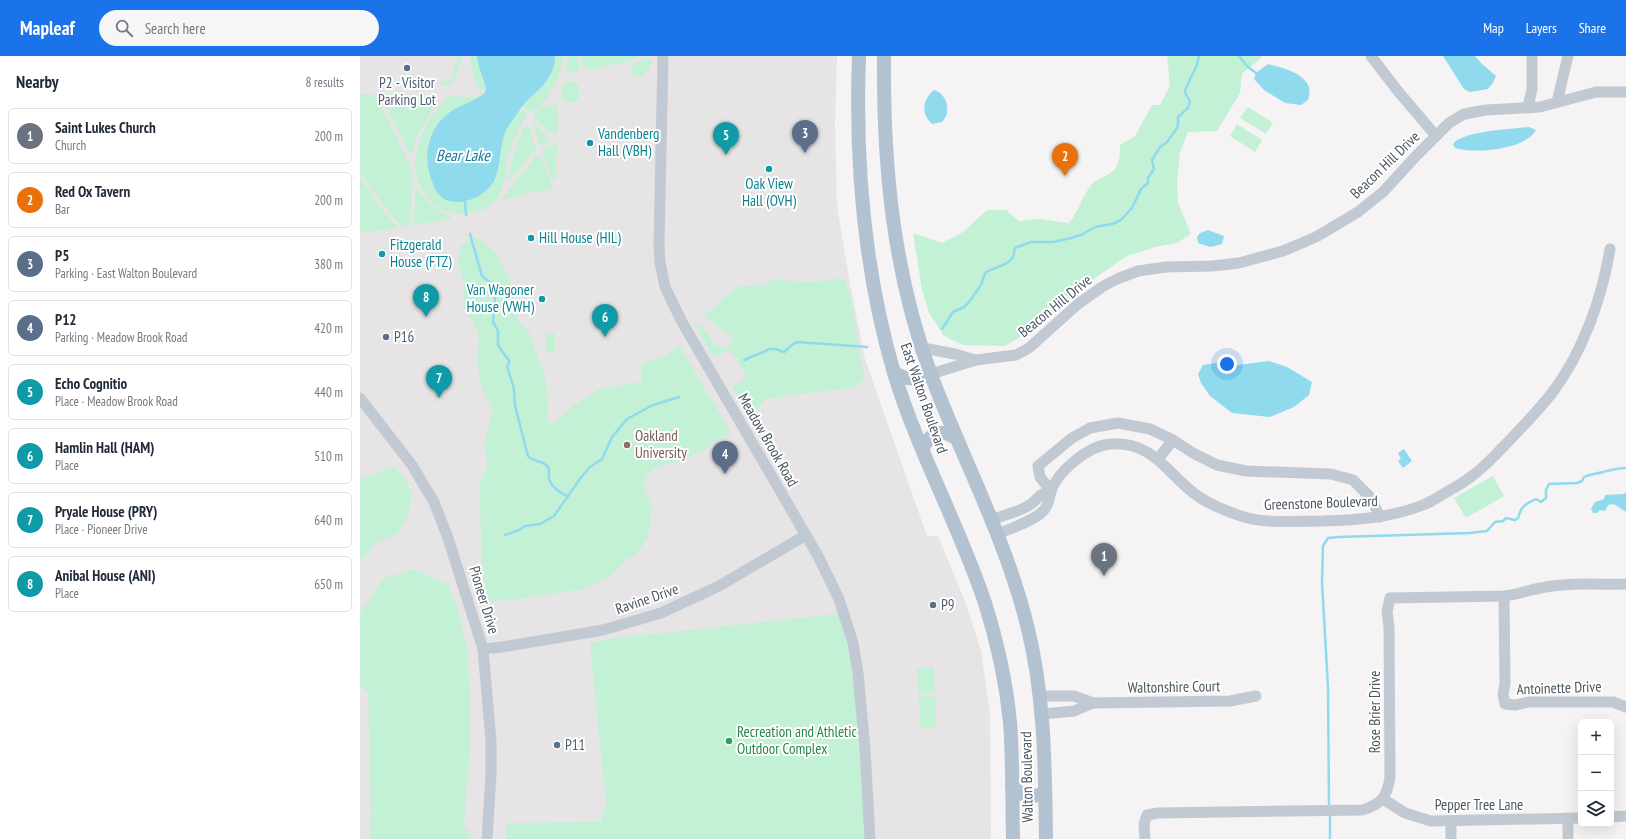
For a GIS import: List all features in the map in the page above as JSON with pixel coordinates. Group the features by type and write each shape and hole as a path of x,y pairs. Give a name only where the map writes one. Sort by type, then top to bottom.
{"main road":[{"name":"East Walton Boulevard","path":"859,56 858,139 862,210 873,277 895,373 923,448 973,570 990,620 1004,678 1011,740"},
{"name":"East Walton Boulevard","path":"884,56 884,116 890,200 901,270 922,348 931,374 997,535 1023,608 1035,660 1043,714"},
{"path":"895,373 900,377 911,379 931,374"},
{"path":"923,448 930,437 939,433 948,434 957,439"},
{"name":"Walton Boulevard","path":"1043,714 1046,839"},
{"name":"Walton Boulevard","path":"1011,740 1013,839"},
{"path":"1012,785 1024,796 1034,796 1045,793"}],"street":[{"name":"Meadow Brook Road","path":"663,56 659,246 660,262 665,287 682,322 806,535 834,587 846,619 852,643 860,690 870,839"},
{"path":"1371,56 1396,90 1436,136"},
{"path":"1528,107 1532,89 1532,56"},
{"path":"1557,102 1568,56"},
{"name":"Beacon Hill Drive","path":"931,374 976,360 1016,355 1029,348 1078,304 1102,287 1117,279 1138,271 1166,266 1212,266 1239,263 1283,251 1316,237 1358,212 1383,192 1449,123 1464,114 1486,110 1540,107 1596,92 1626,92"},
{"name":"Greenstone Boulevard","path":"997,535 1039,515 1050,501 1052,491 1061,475 1077,459 1092,450 1108,444 1139,448 1158,459 1199,497 1220,509 1246,518 1261,521 1360,519 1402,512 1425,504 1469,479 1487,464 1552,393 1568,369 1594,312 1607,271 1610,248"},
{"name":"Beacon Hill Drive","path":"922,348 955,354 976,360"},
{"name":"Pioneer Drive","path":"360,398 412,465 434,502 448,538 483,649 491,741 491,774 487,839"},
{"path":"1052,491 1040,477 1038,466 1072,438 1090,428 1118,423 1150,429 1217,465 1246,471 1331,474 1353,480 1371,498 1380,516"},
{"path":"1158,459 1173,440"},
{"path":"990,520 1023,509 1032,503 1038,496 1045,492 1052,491"},
{"path":"1023,509 1028,520"},
{"name":"Ravine Drive","path":"483,649 603,630 661,613 720,586 806,535"},
{"name":"Rose Brier Drive","path":"1383,799 1388,790 1390,777 1389,627 1387,612 1390,598 1504,596 1554,586 1626,584"},
{"name":"Antoinette Drive","path":"1504,596 1505,684 1503,694 1506,704 1516,705 1529,702 1613,702 1626,707"},
{"name":"Waltonshire Court","path":"1041,696 1074,696 1093,703 1230,701 1256,696"},
{"name":"Waltonshire Court","path":"1043,714 1074,711 1093,703"},
{"path":"1145,839 1144,824 1148,815 1158,813 1362,810 1374,806 1383,799"},
{"name":"Pepper Tree Lane","path":"1383,799 1399,810 1418,818 1431,821 1578,818"},
{"path":"1614,817 1626,816"},
{"path":"1568,818 1568,839"},
{"path":"1451,839 1452,821"}],"shaded area":[{"name":"Oakland University","path":"360,56 837,56 835,126 837,205 850,284 865,359 927,536 938,536 966,604 981,651 990,714 991,839 360,839"}],"green space":[{"path":"457,56 463,56 453,82 451,85 441,85 441,81 451,81"},
{"path":"470,56 477,56 486,89 479,89 477,85"},
{"path":"555,56 564,56 560,71 552,90 541,105 535,110 528,111 523,106 549,78"},
{"path":"568,56 577,56 580,67 577,72 566,73"},
{"path":"580,56 639,56 629,61 589,70 583,66"},
{"path":"1167,56 1260,56 1261,58 1242,74 1240,93 1217,131 1188,132 1180,153 1177,182 1178,203 1191,234 1177,243 1155,247 1127,256 1099,275 1071,300 1031,330 1005,346 963,345 944,336 929,313 922,290 913,233 942,243 963,232 987,210 1006,210 1019,221 1039,219 1069,223 1092,184 1116,168 1120,154 1120,145 1135,136 1152,105 1160,105 1170,85"},
{"path":"647,58 652,60 649,70 641,76 635,76 631,72 635,64"},
{"path":"573,81 578,86 579,99 575,102 564,102 561,98 561,89 564,83"},
{"path":"480,93 484,94 454,111 439,123 434,130 428,146 428,163 431,179 438,195 446,200 458,202 470,200 490,187 497,170 506,129 522,110 527,115 512,145 501,191 495,201 480,211 469,212 468,214 447,212 434,204 421,187 416,174 415,160 418,146 430,119 448,96 477,97"},
{"path":"360,94 374,95 379,101 411,167 413,177 410,225 408,227 401,225 392,216 360,173"},
{"path":"386,94 437,96 435,105 418,134 411,156 384,102 383,98"},
{"path":"558,105 557,135 549,132 533,116 533,114 543,107"},
{"path":"1248,107 1273,123 1266,134 1240,118"},
{"path":"532,121 548,137 548,142 543,146 540,145"},
{"path":"1237,124 1262,140 1255,152 1230,136"},
{"path":"528,126 536,149 508,182 516,146 525,127"},
{"path":"557,144 555,181 551,175 542,151 552,145"},
{"path":"537,155 541,157 552,184 552,188 549,190 527,193 500,201"},
{"path":"360,178 384,212 397,226 397,228 360,233"},
{"path":"416,188 431,205 451,217 451,219 413,225"},
{"path":"477,237 496,252 511,284 518,321 529,332 544,374 548,396 548,422 555,423 571,407 599,389 642,382 642,363 665,356 679,345 730,431 728,436 716,439 703,452 695,454 687,459 657,467 648,473 643,487 652,506 648,538 637,553 624,562 609,577 584,589 488,602 483,576 479,487 488,465 484,445 493,409 481,386 477,364 479,335 473,321 465,311 463,294 464,284 458,262 461,245"},
{"path":"775,278 809,282 843,278 850,293 864,377 857,387 767,399 761,403 751,420 732,387 747,377 730,350 713,356 695,325 701,325 716,346 726,348 734,338 703,315 717,306 731,291 741,286 765,286"},
{"path":"546,333 555,333 555,352 545,352"},
{"path":"391,467 403,475 412,493 407,518 398,534 376,543 364,558 360,559 360,479"},
{"path":"1493,476 1504,496 1466,518 1454,498"},
{"path":"414,569 448,585 458,609 467,650 470,697 470,745 464,825 473,839 369,839 371,816 368,692 360,686 360,613 384,578"},
{"name":"Recreation and Athletic Outdoor Complex","path":"838,614 847,644 855,693 865,839 505,839 505,823 601,822 606,801 590,643 615,638"},
{"path":"934,667 935,692 918,693 917,668"},
{"path":"919,696 935,696 936,728 920,728"}],"water":[{"name":"Bear Lake","path":"477,56 555,56 552,71 549,77 541,88 525,103 505,132 499,166 494,182 479,196 466,201 452,202 440,196 430,178 427,160 429,142 437,125 447,114 484,94 486,88 479,68"},
{"path":"1443,56 1475,56 1496,76 1493,83 1488,89 1470,92 1464,89"},
{"path":"1268,64 1292,71 1302,78 1309,87 1308,100 1301,105 1285,103 1264,90 1254,79 1256,73"},
{"path":"934,90 945,98 947,109 946,115 942,122 932,124 926,116 924,107 927,98"},
{"path":"1529,127 1536,130 1530,137 1511,146 1498,149 1474,151 1463,150 1455,148 1453,144 1466,136 1477,133"},
{"path":"1208,230 1224,236 1222,244 1210,247 1198,243 1197,237 1200,233"},
{"path":"1269,361 1287,367 1312,382 1309,395 1294,407 1270,417 1232,413 1210,396 1201,383 1198,374 1203,365 1216,363 1238,365"},
{"path":"1404,449 1412,461 1403,468 1398,461 1401,459 1398,453"},
{"path":"1626,492 1626,512 1614,504 1608,505 1605,511 1600,510 1597,513 1593,513 1591,509 1595,502 1604,499 1605,495 1624,494"}],"waterway":[{"path":"942,329 953,312 964,307 969,302 981,285 985,273 1006,264 1012,258 1015,248 1031,242 1053,242 1071,238 1081,235 1095,227 1112,224 1121,220 1132,208 1141,189 1148,183 1148,178 1154,169 1152,160 1160,147 1167,142 1177,128 1178,117 1188,108 1190,101 1185,93 1185,90 1197,65 1199,56"},
{"path":"1239,56 1247,66 1256,73"},
{"path":"465,201 466,215"},
{"path":"470,234 482,276 496,287 493,322 498,331 498,345 509,360 509,364 507,366 514,389 515,406 528,456 546,465 549,468 549,479 554,488 568,496"},
{"path":"744,360 770,349 784,352 793,344 798,342 867,347"},
{"path":"505,535 525,526 540,524 554,516 582,476 590,467 602,459 612,437 627,419 653,405 679,397"},
{"path":"1329,804 1328,688 1322,582 1323,546 1328,538 1470,533 1487,531 1495,522 1503,521 1506,518 1515,520 1518,518 1522,508 1536,499 1541,502 1546,498 1546,490 1549,484 1577,483 1589,475 1626,468"},
{"path":"1330,817 1330,839"}],"place":[{"name":"P2 - Visitor Parking Lot","path":"407,68"},
{"name":"Vandenberg Hall (VBH)","path":"590,143"},
{"name":"P5","path":"805,153"},
{"name":"Echo Cognitio","path":"726,155"},
{"name":"Oak View Hall (OVH)","path":"769,169"},
{"name":"Red Ox Tavern","path":"1065,176"},
{"name":"Hill House (HIL)","path":"531,238"},
{"name":"Fitzgerald House (FTZ)","path":"382,254"},
{"name":"Van Wagoner House (VWH)","path":"542,299"},
{"name":"Anibal House (ANI)","path":"426,317"},
{"name":"P16","path":"386,337"},
{"name":"Hamlin Hall (HAM)","path":"605,337"},
{"name":"Pryale House (PRY)","path":"439,398"},
{"name":"Oakland University","path":"627,445"},
{"name":"P12","path":"725,474"},
{"name":"Saint Lukes Church","path":"1104,576"},
{"name":"P9","path":"933,605"},
{"name":"Recreation and Athletic Outdoor Complex","path":"729,741"},
{"name":"P11","path":"557,745"}]}
